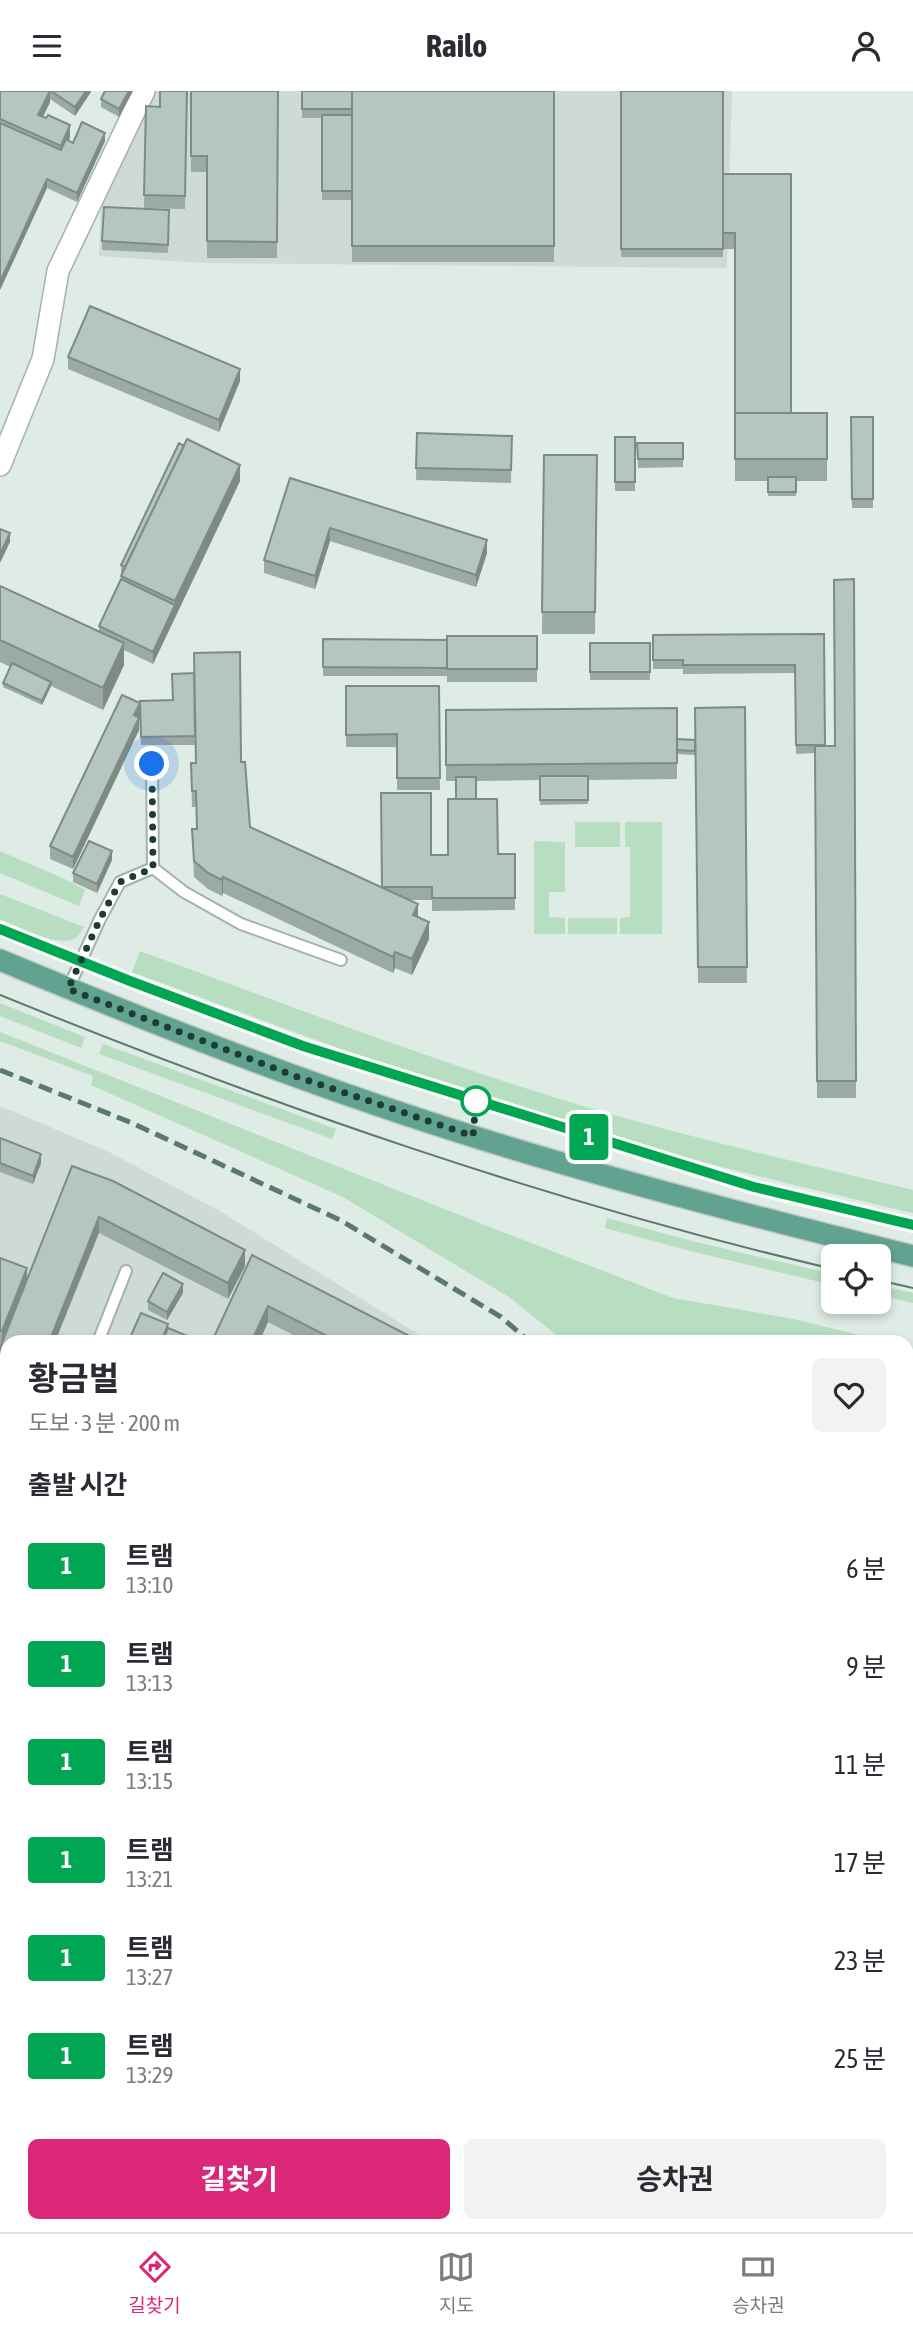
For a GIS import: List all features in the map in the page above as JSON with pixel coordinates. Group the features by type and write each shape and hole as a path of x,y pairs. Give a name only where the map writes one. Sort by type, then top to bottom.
{"main road":[{"path":"0,960 292,1075 473,1136 682,1197 913,1256"}],"street":[{"path":"0,465 43,359 58,271 144,91"}],"lane":[{"path":"152,764 153,868"},
{"path":"153,868 184,892 241,923 341,960"},
{"path":"68,989 120,882 153,868"},
{"path":"101,1335 126,1272"}],"shaded area":[{"path":"153,91 732,91 727,268 203,263 99,256 101,201"},
{"path":"0,1106 109,1152 218,1210 420,1335 0,1335"}],"green space":[{"path":"575,822 620,822 620,847 575,847"},
{"path":"625,822 662,822 662,934 620,934 620,918 630,917 630,847 625,847"},
{"path":"534,841 565,842 565,892 549,892 549,917 565,918 565,934 534,934"},
{"path":"0,851 85,890 79,906 0,873"},
{"path":"0,894 84,927 77,937 60,941 28,931 0,919"},
{"path":"568,918 617,918 617,934 568,934"},
{"path":"140,951 374,1037 551,1096 685,1134 913,1190 913,1213 668,1153 424,1078 132,972"},
{"path":"0,1003 85,1037 81,1048 0,1016"},
{"path":"0,1032 673,1298 794,1319 859,1335 556,1335 509,1297 343,1197 91,1085 93,1076 0,1041"},
{"path":"103,1044 336,1129 332,1139 99,1054"},
{"path":"607,1218 821,1271 821,1282 694,1252 605,1228"},
{"path":"891,1288 913,1293 913,1303 891,1298"}],"building":[{"path":"0,91 50,91 38,115 46,118 48,115 70,125 61,146 0,119"},
{"path":"51,91 86,91 75,107"},
{"path":"105,91 129,91 119,109 101,99"},
{"path":"160,91 187,91 185,196 144,195 146,106 160,107"},
{"path":"191,91 278,91 277,242 207,241 207,156 191,156"},
{"path":"302,91 352,91 352,109 302,109"},
{"path":"352,91 554,91 554,246 352,246"},
{"path":"621,91 723,91 723,249 621,249"},
{"path":"322,115 352,115 352,191 322,191"},
{"path":"82,122 105,133 77,193 47,179 0,282 0,123 61,150 66,139 73,143"},
{"path":"723,174 791,174 791,413 735,413 735,233 723,233"},
{"path":"104,207 169,210 168,245 102,241"},
{"path":"90,306 240,369 219,420 68,357"},
{"path":"735,413 827,413 827,459 735,459"},
{"path":"851,417 873,417 873,499 852,499"},
{"path":"417,433 512,436 511,470 416,468"},
{"path":"615,437 635,437 635,482 615,482"},
{"path":"187,439 240,465 175,601 121,576"},
{"path":"179,443 184,446 125,567 121,565"},
{"path":"637,443 683,443 683,459 638,459"},
{"path":"544,455 597,455 595,612 542,612"},
{"path":"768,477 796,477 796,492 768,492"},
{"path":"290,478 487,540 476,575 330,528 315,576 264,560"},
{"path":"0,529 10,533 0,554"},
{"path":"121,579 175,605 153,652 99,626"},
{"path":"854,579 856,1081 817,1081 815,746 835,746 834,580"},
{"path":"0,586 124,643 103,688 0,640"},
{"path":"824,634 825,745 796,745 795,665 683,665 683,660 653,660 653,635"},
{"path":"447,636 537,636 537,669 447,669"},
{"path":"323,639 447,640 447,668 323,667"},
{"path":"590,643 650,643 650,672 590,672"},
{"path":"240,652 241,762 245,762 250,827 418,904 413,915 429,922 412,959 395,952 393,957 223,877 222,880 194,861 192,829 197,829 196,791 192,791 191,763 196,763 194,653"},
{"path":"12,663 51,682 42,701 3,683"},
{"path":"194,673 195,736 141,737 140,701 173,700 172,674"},
{"path":"346,686 439,686 440,778 397,778 397,734 346,735"},
{"path":"122,695 140,703 134,715 139,718 73,857 50,846"},
{"path":"745,707 747,967 698,967 695,708"},
{"path":"677,708 677,763 446,765 446,710"},
{"path":"677,739 695,740 695,751 677,750"},
{"path":"540,776 588,776 588,800 540,800"},
{"path":"456,777 476,777 476,799 456,799"},
{"path":"381,793 431,793 431,855 448,855 448,799 497,799 498,854 515,854 515,898 432,898 432,887 382,887"},
{"path":"89,841 112,851 97,884 73,873"},
{"path":"0,1138 41,1154 33,1176 0,1163"},
{"path":"72,1166 113,1181 245,1250 228,1283 99,1217 52,1335 5,1335"},
{"path":"252,1255 407,1335 325,1335 268,1306 254,1335 215,1335"},
{"path":"0,1258 27,1268 2,1331 0,1331"},
{"path":"163,1273 183,1284 167,1312 148,1301"},
{"path":"141,1313 168,1324 164,1335 131,1335"},
{"path":"168,1328 185,1335 165,1335"}],"tram line":[{"path":"0,929 304,1046 754,1187 913,1225"},
{"name":"1","path":"0,929 303,1046 754,1187 913,1225"},
{"path":"0,995 204,1075 411,1148 621,1213 821,1266"},
{"path":"891,1283 913,1288"}],"railway":[{"path":"0,1070 132,1123 340,1220 501,1317 522,1335"}],"route":[{"path":"152,764 153,868 120,882 68,989 292,1075 473,1136 476,1101"}]}
